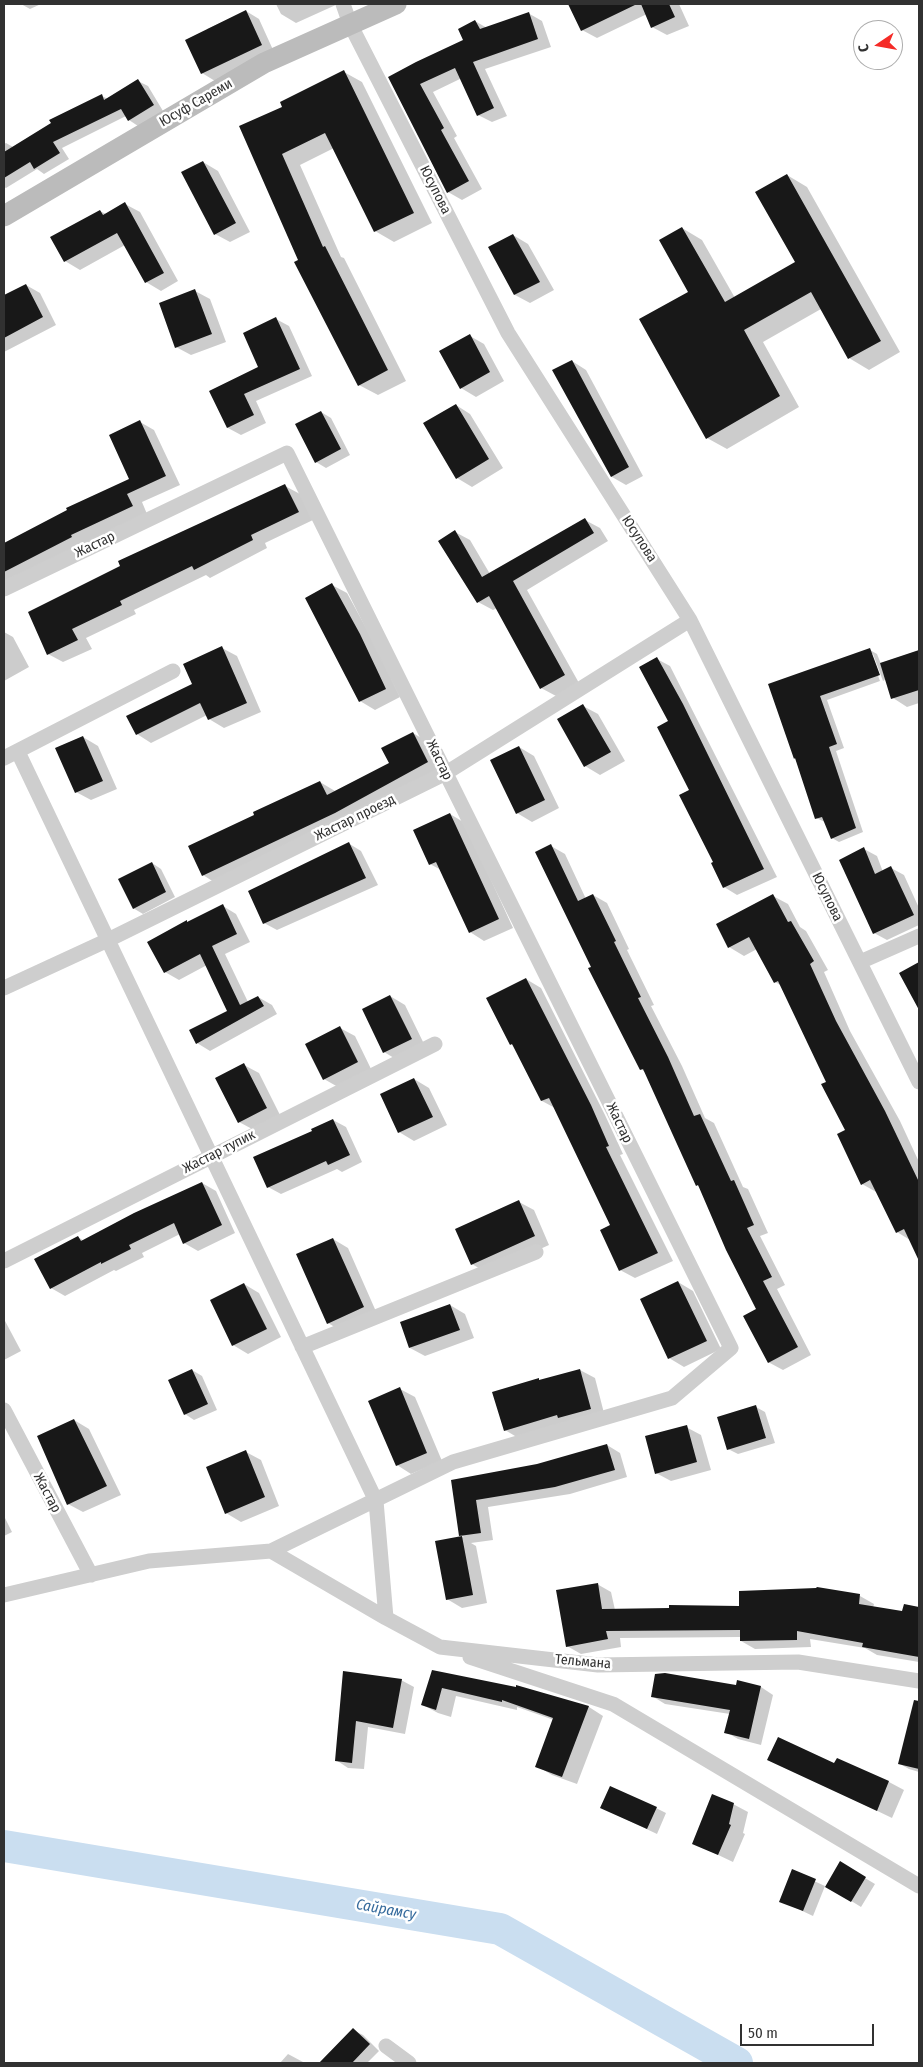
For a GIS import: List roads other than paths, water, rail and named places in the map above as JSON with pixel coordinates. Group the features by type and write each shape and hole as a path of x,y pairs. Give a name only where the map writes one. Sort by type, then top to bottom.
{"main road":[{"name":"Юсуф Сареми","path":"4,216 264,63 396,4"}],"street":[{"name":"Юсупова","path":"343,4 350,24 508,333 690,620 919,1082"},
{"name":"Жастар","path":"4,589 287,453 731,1348 672,1398 453,1462 376,1500"},
{"name":"Жастар проезд","path":"4,988 108,940 446,773 690,620"},
{"path":"4,758 173,672"},
{"path":"18,752 376,1500 386,1618"},
{"path":"860,962 919,936"},
{"name":"Жастар тупик","path":"4,1261 435,1044"},
{"path":"302,1347 536,1252"},
{"name":"Жастар","path":"4,1410 90,1575"},
{"path":"4,1595 149,1561 271,1551 376,1500"},
{"name":"Тельмана","path":"271,1551 440,1647 598,1665 798,1662 919,1681"},
{"path":"440,1647 613,1704 919,1886"},
{"path":"386,2046 409,2063"}],"waterway":[{"name":"Сайрамсу","path":"4,1846 500,1929 737,2063"}]}
